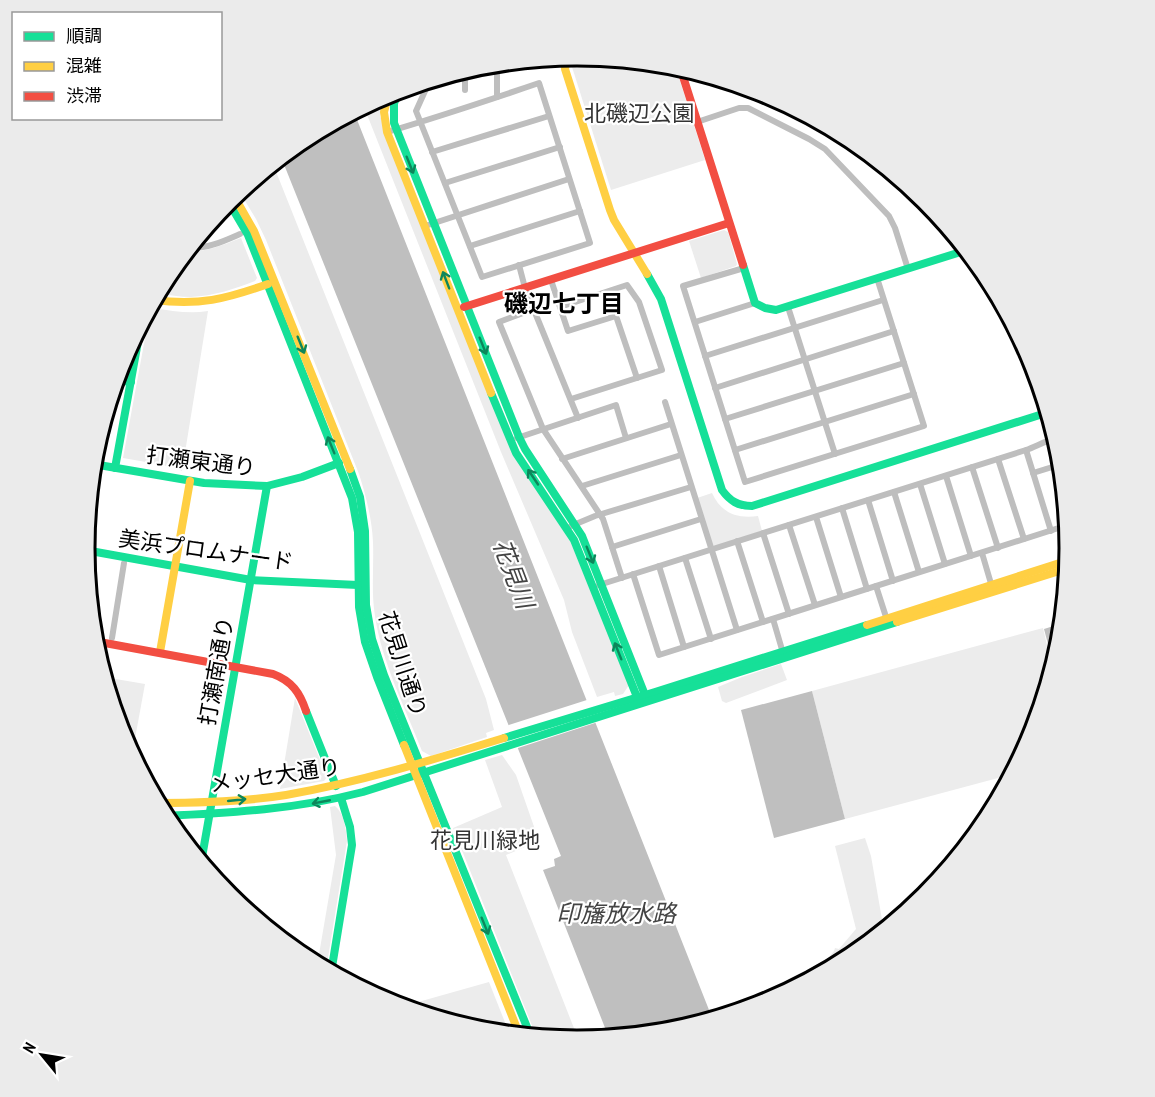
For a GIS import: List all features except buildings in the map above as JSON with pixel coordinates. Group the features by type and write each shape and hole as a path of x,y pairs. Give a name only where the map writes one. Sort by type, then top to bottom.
{"street":[{"path":"565,66 610,210 661,299 722,490 727,498 740,506 752,506 1041,415"},
{"path":"497,97 498,73"},
{"path":"683,78 755,303"},
{"path":"465,79 465,90"},
{"path":"392,130 420,122 539,83 590,243 482,277 420,122 416,111 425,91"},
{"path":"392,130 394,103"},
{"path":"385,107 430,224 467,306 514,439 516,453 571,526 574,540 597,586 642,698"},
{"path":"697,122 728,111 748,108 817,144 830,154 889,216 908,268"},
{"path":"432,152 549,116"},
{"path":"445,183 560,147"},
{"path":"430,224 570,179"},
{"name":"花見川通り","path":"239,204 254,231 275,280 355,483 363,512 366,604 372,639 418,770 517,1027"},
{"name":"花見川通り","path":"233,210 248,235 352,498 358,532 359,607 365,642 377,677 527,1028"},
{"path":"470,246 580,211"},
{"path":"458,309 729,223"},
{"path":"430,224 458,309 514,439"},
{"path":"201,247 240,234"},
{"path":"695,322 755,303 770,310 788,307 958,253"},
{"path":"519,265 525,288 578,418"},
{"path":"744,268 683,286 745,482 924,426 877,278"},
{"path":"551,280 568,331 616,316 637,378"},
{"path":"163,302 174,304 204,303 237,296 267,284"},
{"path":"560,307 627,285 639,302 662,370 571,399"},
{"path":"705,356 883,300"},
{"path":"788,307 835,454"},
{"path":"534,309 499,322 543,429 601,515 622,578"},
{"path":"715,387 894,331"},
{"path":"115,468 136,356"},
{"path":"725,419 904,363"},
{"path":"125,381 131,382"},
{"path":"735,450 914,394"},
{"path":"665,402 736,630"},
{"path":"514,439 616,405 626,438"},
{"path":"562,459 671,424"},
{"path":"597,586 946,476 1035,447 1048,440"},
{"path":"1026,450 1051,531"},
{"path":"582,486 681,455"},
{"path":"998,459 1024,539"},
{"name":"打瀬東通り","path":"102,466 190,481 234,486 267,486 302,477 339,463"},
{"path":"972,467 998,548"},
{"path":"1033,473 1053,467"},
{"path":"946,476 971,556"},
{"path":"160,652 190,481"},
{"path":"920,484 945,564"},
{"name":"打瀬南通り","path":"203,852 267,486"},
{"path":"571,526 691,487"},
{"path":"894,492 919,573"},
{"path":"868,500 893,581"},
{"path":"842,508 867,589"},
{"path":"816,517 841,597"},
{"path":"612,547 701,519"},
{"path":"789,525 815,605"},
{"path":"633,574 659,655 1059,528"},
{"path":"763,533 789,614"},
{"path":"737,541 763,622"},
{"name":"美浜プロムナード","path":"95,552 251,580 358,585"},
{"path":"982,553 993,588"},
{"path":"685,558 711,639"},
{"path":"112,638 124,563"},
{"path":"418,770 993,588 1060,563"},
{"path":"659,566 684,647"},
{"path":"993,588 1059,571"},
{"path":"876,586 887,622"},
{"path":"773,619 784,654"},
{"path":"104,643 281,676 296,688 301,697 336,786"},
{"name":"メッセ大通り","path":"168,804 212,803 285,795 336,786 396,771 418,770"},
{"name":"メッセ大通り","path":"175,816 210,815 341,798 398,782 418,770"},
{"path":"332,964 352,844 350,827 341,798"}],"green space":[{"name":"北磯辺公園","path":"572,67 609,67 679,77 705,160 611,190"},
{"path":"382,108 380,116 511,449 571,543 629,685 623,694 615,696 614,692 597,697 572,632 564,600 501,452 367,115"},
{"path":"276,172 486,699 494,730 486,733 487,737 431,756 422,751 388,668 378,633 373,598 371,525 359,474 256,219 244,200"},
{"path":"724,230 728,232 737,264 701,278 689,241"},
{"path":"241,238 257,278 255,281 208,295 183,297 167,295 198,251 221,246"},
{"path":"159,309 188,312 208,311 182,471 123,458 146,333"},
{"path":"712,493 720,505 731,513 758,516 762,531 712,545 697,498"},
{"path":"1043,628 1049,653 1034,704 1002,777 845,819 812,691"},
{"path":"781,664 787,680 726,703 722,701 718,687"},
{"path":"113,678 145,684 135,739"},
{"path":"295,698 327,777 324,781 280,789"},
{"name":"花見川緑地","path":"502,755 516,775 539,841 506,855 575,1031 533,1029 453,828 502,807 485,760"},
{"path":"335,806 342,817 347,841 327,961 319,956 336,855 330,807"},
{"path":"865,838 871,856 882,922 846,950 825,962 835,948 839,949 856,929 835,846"},
{"path":"489,982 506,1026 453,1015 416,1003"}],"water":[{"name":"印旛放水路","path":"357,120 710,1012 672,1022 606,1030 543,870 555,866 554,859 561,856 284,166 309,147"},
{"path":"1054,626 1049,650 1044,629"},
{"path":"812,691 845,819 774,838 741,710"}],"pier":[{"path":"590,699 598,722 515,749 506,726"}],"traffic: fast":[{"path":"394,103 394,123 519,437 582,536 645,695 644,700"},
{"path":"233,210 248,235 352,498 358,532 359,607 365,642 404,745"},
{"path":"743,265 755,303 776,310 958,253"},
{"path":"647,274 661,299 722,490 738,504 752,506 1041,415"},
{"path":"115,468 135,357"},
{"path":"125,381 131,382"},
{"path":"491,393 516,453 574,540 637,697 641,701"},
{"path":"102,466 204,483 267,486 302,477 339,463"},
{"path":"350,469 360,497 365,531 366,605 372,639 384,675 527,1028"},
{"path":"203,852 267,486"},
{"path":"95,552 251,580 358,585"},
{"path":"175,815 239,812 289,806 363,792 897,622"},
{"path":"504,738 867,625"},
{"path":"306,711 336,786"},
{"path":"332,964 352,845 350,827 341,798"}],"traffic: slow":[{"path":"565,66 610,210 647,274"},
{"path":"385,106 384,112 387,132 491,393"},
{"path":"239,204 254,231 350,469"},
{"path":"163,301 212,300 268,284"},
{"path":"160,652 190,481"},
{"path":"867,625 1060,563"},
{"path":"897,622 1059,571"},
{"path":"168,803 222,802 314,790 369,777 504,738"},
{"path":"404,745 516,1027"}],"traffic: jam":[{"path":"683,78 743,265"},
{"path":"464,307 729,223"},
{"path":"104,643 273,674 294,688 306,711"}],"district":[{"name":"磯辺七丁目","path":"564,304"}],"water label":[{"name":"花見川","path":"513,574"}]}
